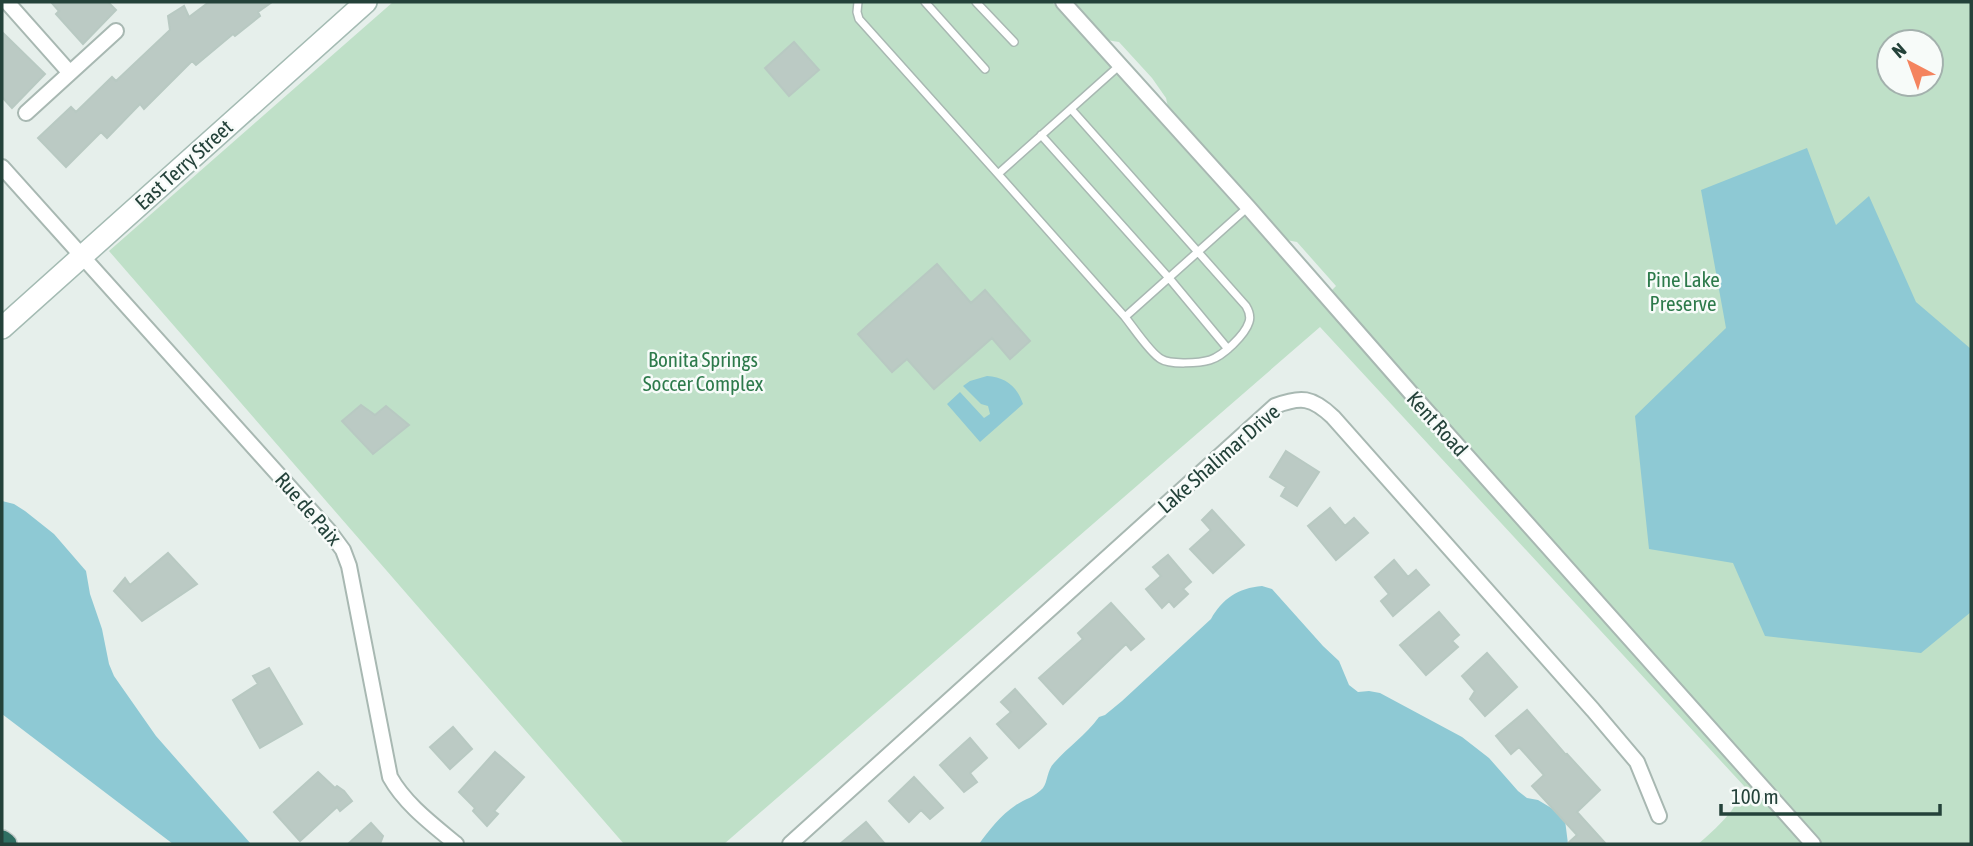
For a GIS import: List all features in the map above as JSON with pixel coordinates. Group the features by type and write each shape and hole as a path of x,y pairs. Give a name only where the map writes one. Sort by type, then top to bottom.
{"street":[{"path":"7,2 70,73"},
{"name":"East Terry Street","path":"2,328 366,2"},
{"name":"Kent Road","path":"1063,2 1813,844"},
{"path":"26,113 116,31"},
{"name":"Rue de Paix","path":"2,167 329,531 343,550 357,603 390,776 397,790 408,802 456,844"},
{"name":"Lake Shalimar Drive","path":"790,844 1275,407 1289,401 1305,399 1321,405 1334,417 1593,710 1637,762 1659,816"}],"lane":[{"path":"858,2 859,19 1161,359 1171,362 1212,359 1241,336 1249,322 1250,314 1246,306 1071,108"},
{"path":"925,2 985,69"},
{"path":"976,2 1014,43"},
{"path":"998,174 1120,65"},
{"path":"1041,135 1228,348"},
{"path":"1125,317 1248,208"}],"green space":[{"path":"393,2 1052,2 1333,315 1337,311 1325,297 1336,286 1297,242 1271,237 1172,125 1166,98 1152,78 1119,42 1100,39 1061,2 1971,2 1971,844 1698,844 1732,811 1744,786 1320,327 724,844 624,844 109,251"}],"water":[{"path":"1807,148 1836,225 1869,196 1916,302 1971,349 1971,612 1921,653 1765,636 1733,563 1649,549 1635,416 1726,328 1701,190"},
{"path":"987,376 1010,384 1023,404 980,442 947,404 960,392 984,418 990,414 988,406 981,404 963,386"},
{"path":"2,501 14,504 54,534 86,571 114,676 156,736 251,844 173,844 2,714"},
{"path":"1262,586 1272,589 1339,661 1349,685 1358,692 1380,693 1462,737 1489,758 1518,791 1558,812 1565,820 1568,844 979,844 1005,813 1043,788 1059,757 1099,717 1122,701 1211,619 1226,600 1245,589"}],"building":[{"path":"51,2 108,2 116,10 83,44 56,14 59,11"},
{"path":"209,2 272,2 258,12 260,16 235,36 233,34 196,65 192,61 144,109 140,104 107,138 101,132 66,167 38,138 71,107 76,112 112,77 116,81 170,30 168,16 184,6 189,17"},
{"path":"2,32 45,74 12,108 2,97"},
{"path":"794,42 819,70 789,96 765,68"},
{"path":"937,264 971,303 985,290 1030,341 1010,359 992,338 934,389 907,359 892,372 858,334"},
{"path":"361,405 375,415 386,406 409,425 373,454 342,421"},
{"path":"1286,451 1319,472 1297,506 1281,496 1286,487 1270,477"},
{"path":"1330,508 1345,526 1354,518 1368,533 1336,560 1308,526"},
{"path":"1212,510 1244,545 1213,573 1190,549 1211,530 1202,520"},
{"path":"168,553 197,584 142,621 114,591 125,578 130,585"},
{"path":"1168,555 1191,582 1183,589 1188,594 1174,607 1169,601 1162,608 1146,589 1161,576 1153,567"},
{"path":"1394,560 1408,577 1416,570 1429,585 1393,616 1381,601 1389,594 1375,577"},
{"path":"1111,603 1144,639 1131,650 1126,644 1063,704 1039,678 1083,639 1078,633"},
{"path":"1439,612 1459,635 1452,641 1458,647 1426,675 1400,645"},
{"path":"1487,653 1517,687 1485,716 1470,699 1475,691 1462,676"},
{"path":"269,668 302,724 260,748 233,700 258,684 253,676"},
{"path":"1015,689 1046,724 1019,748 997,724 1011,712 1001,702"},
{"path":"1527,710 1600,790 1577,812 1606,844 1567,844 1577,835 1532,786 1544,775 1519,747 1511,754 1496,736"},
{"path":"453,727 472,749 450,769 430,747"},
{"path":"970,738 987,758 970,773 977,782 964,792 940,765"},
{"path":"495,752 524,777 494,811 498,814 487,826 473,811 475,808 459,792"},
{"path":"318,772 335,788 337,786 344,791 352,801 340,811 337,807 300,841 274,812"},
{"path":"914,777 943,808 930,819 921,810 909,822 889,801"},
{"path":"866,822 885,844 840,844"},
{"path":"371,823 383,836 380,844 348,844"}],"park label":[{"name":"Pine Lake Preserve","path":"1683,292"},
{"name":"Bonita Springs Soccer Complex","path":"703,372"}]}
